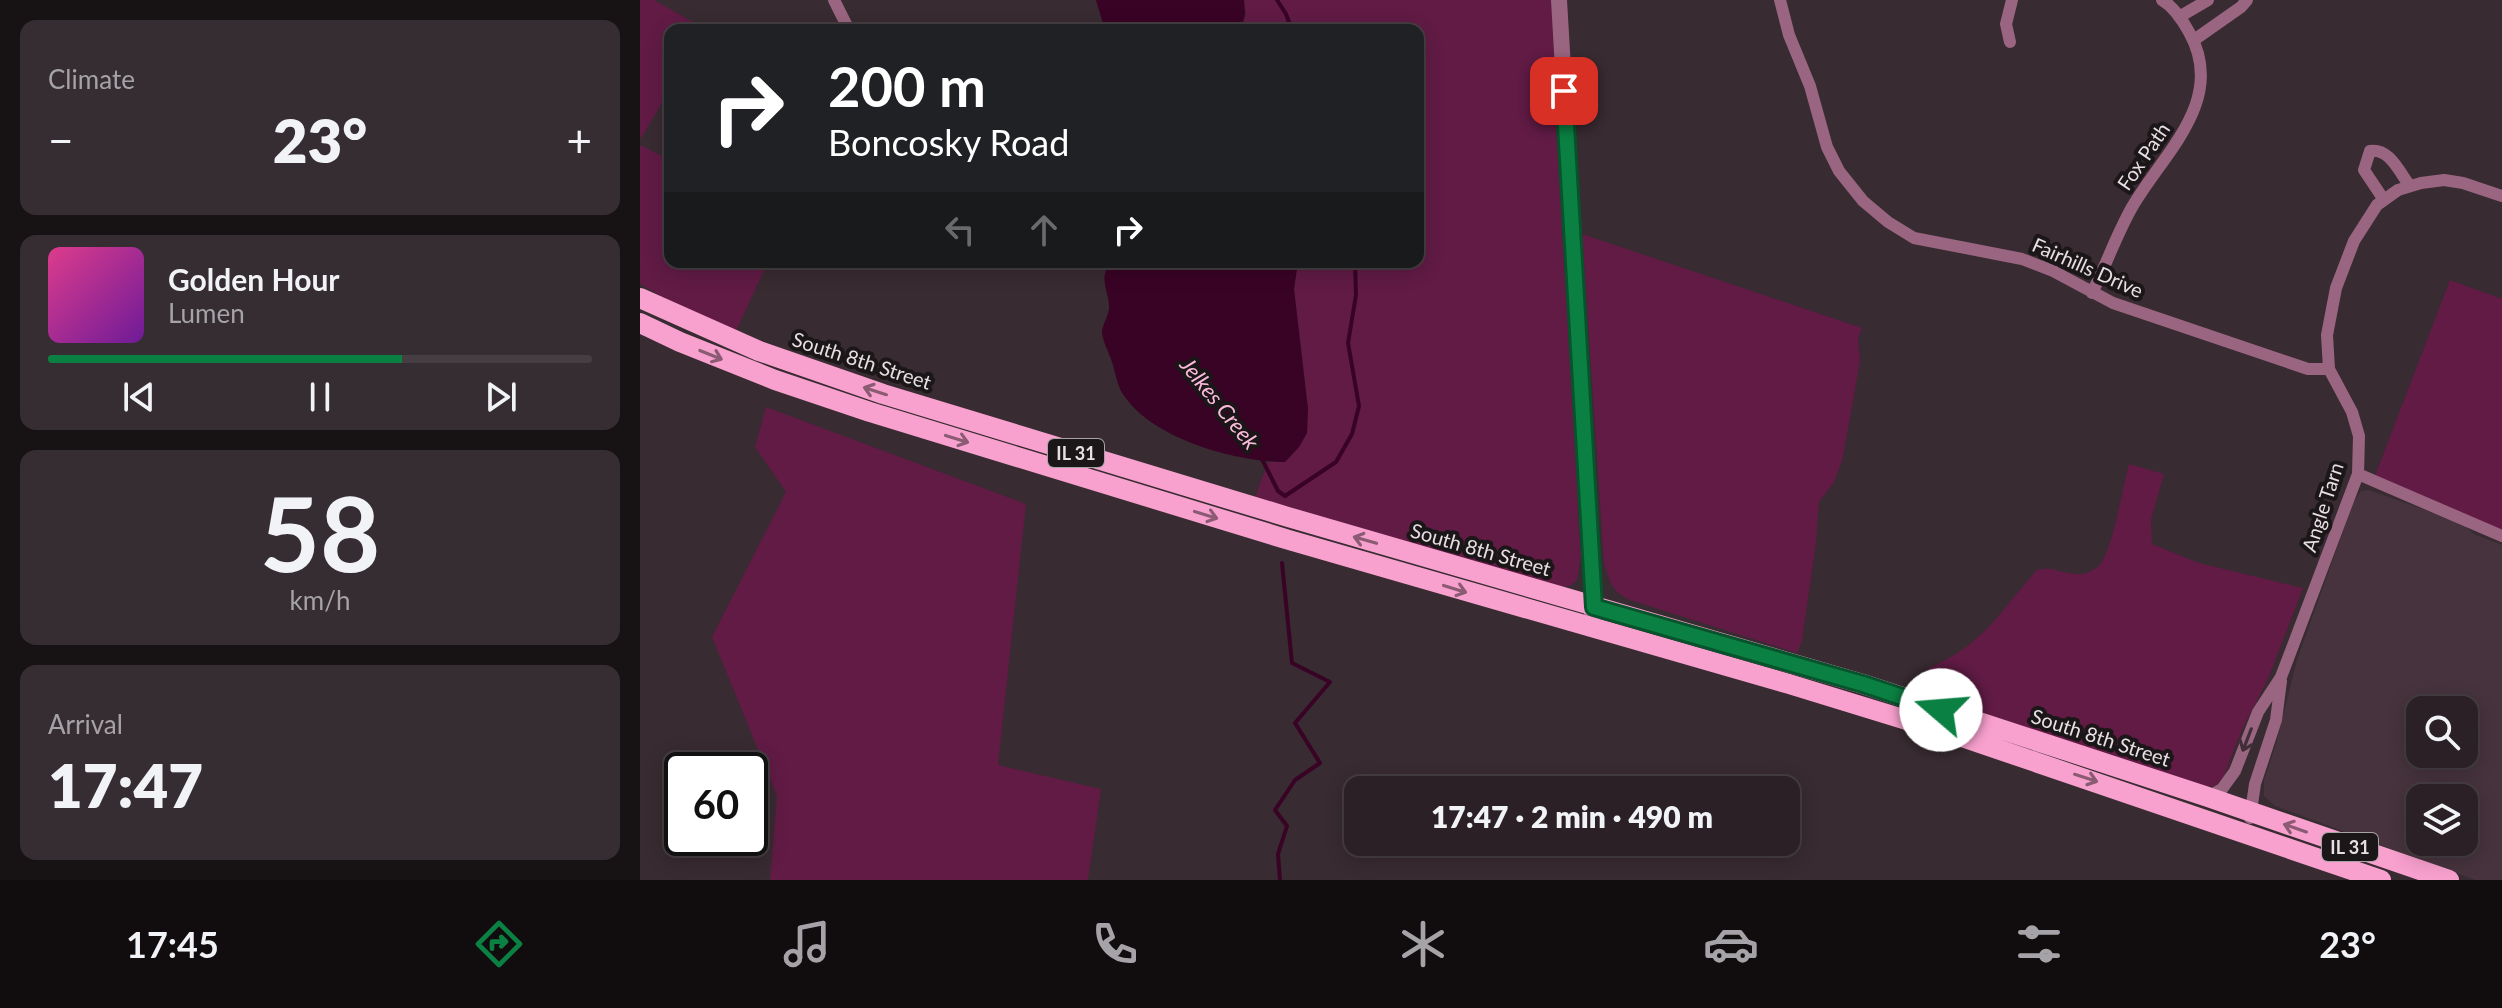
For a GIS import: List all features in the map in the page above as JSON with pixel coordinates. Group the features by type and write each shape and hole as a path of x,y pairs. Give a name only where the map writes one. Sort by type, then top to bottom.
{"main road":[{"name":"South 8th Street","path":"640,298 759,351 818,373 1184,486 1863,684 2449,880"},
{"path":"640,323 761,375 843,404 1303,544 1965,738 2381,880"}],"street":[{"path":"834,0 846,24"},
{"path":"1559,0 1594,607 1590,629"},
{"name":"Fairhills Drive","path":"1780,0 1827,147 1839,171 1863,201 1888,222 1914,238 2022,259 2053,271 2113,303 2308,369 2329,369"},
{"path":"2010,42 2006,24 2012,0"},
{"name":"Fox Path","path":"2092,293 2132,208 2195,113 2201,79 2200,60 2194,40 2179,17 2162,0"},
{"path":"2179,17 2208,0"},
{"path":"2194,40 2247,0"},
{"path":"2384,200 2364,170 2370,151 2387,154 2410,186"},
{"name":"Angle Tarn","path":"2208,797 2222,789 2235,771 2258,712 2281,677 2358,474 2359,436 2352,412 2329,369 2327,335 2336,288 2362,224 2384,200 2410,186 2444,180 2502,196"},
{"path":"2358,474 2502,536"},
{"name":"Angle Tarn","path":"2244,833 2252,813 2255,784 2276,720 2281,677"}],"shaded area":[{"path":"640,0 654,0 696,24 664,24 664,99 640,140"},
{"path":"1244,0 1552,0 1576,389 1581,556 1577,580 1570,586 1559,587 1255,497 1268,462 1285,462 1307,433 1308,408 1294,289 1297,268 1424,268 1424,24 1243,24 1246,15"},
{"path":"640,145 664,157 664,268 765,268 735,333 701,319 640,284"},
{"path":"1582,234 1862,328 1858,339 1860,360 1842,461 1834,482 1819,502 1802,641 1797,653 1630,600 1612,585 1604,562"},
{"path":"2450,280 2502,299 2502,530 2373,481"},
{"path":"766,407 1026,504 998,765 1101,789 1088,880 770,880 777,796 768,774 768,752 759,752 712,637 786,492 755,447"},
{"path":"2129,464 2164,474 2151,520 2152,544 2199,563 2303,588 2268,679 2243,727 2224,776 2215,786 2199,787 1920,693 1929,668 1978,638 2037,570 2081,574 2098,567 2108,548"},
{"path":"2369,490 2462,523 2474,534 2502,545 2502,880 2475,880 2410,856 2478,856 2478,784 2406,784 2406,854 2275,806 2264,796 2264,780 2297,660 2353,503 2361,491"}],"water":[{"path":"1096,0 1244,0 1242,24 1103,24"},
{"path":"1297,268 1294,289 1308,409 1307,433 1285,462 1242,458 1194,444 1151,422 1134,408 1121,391 1102,333 1109,309 1105,285 1107,269"}],"waterway":[{"path":"1277,0 1290,24"},
{"path":"1261,457 1278,491 1285,496 1336,462 1352,434 1359,406 1348,343 1356,295 1355,268"},
{"name":"Jelkes Creek","path":"1280,880 1278,854 1287,826 1275,810 1295,780 1320,763 1295,723 1330,682 1292,663 1282,563"}],"route":[{"path":"1564,91 1594,607 1863,684 1941,710"}]}
